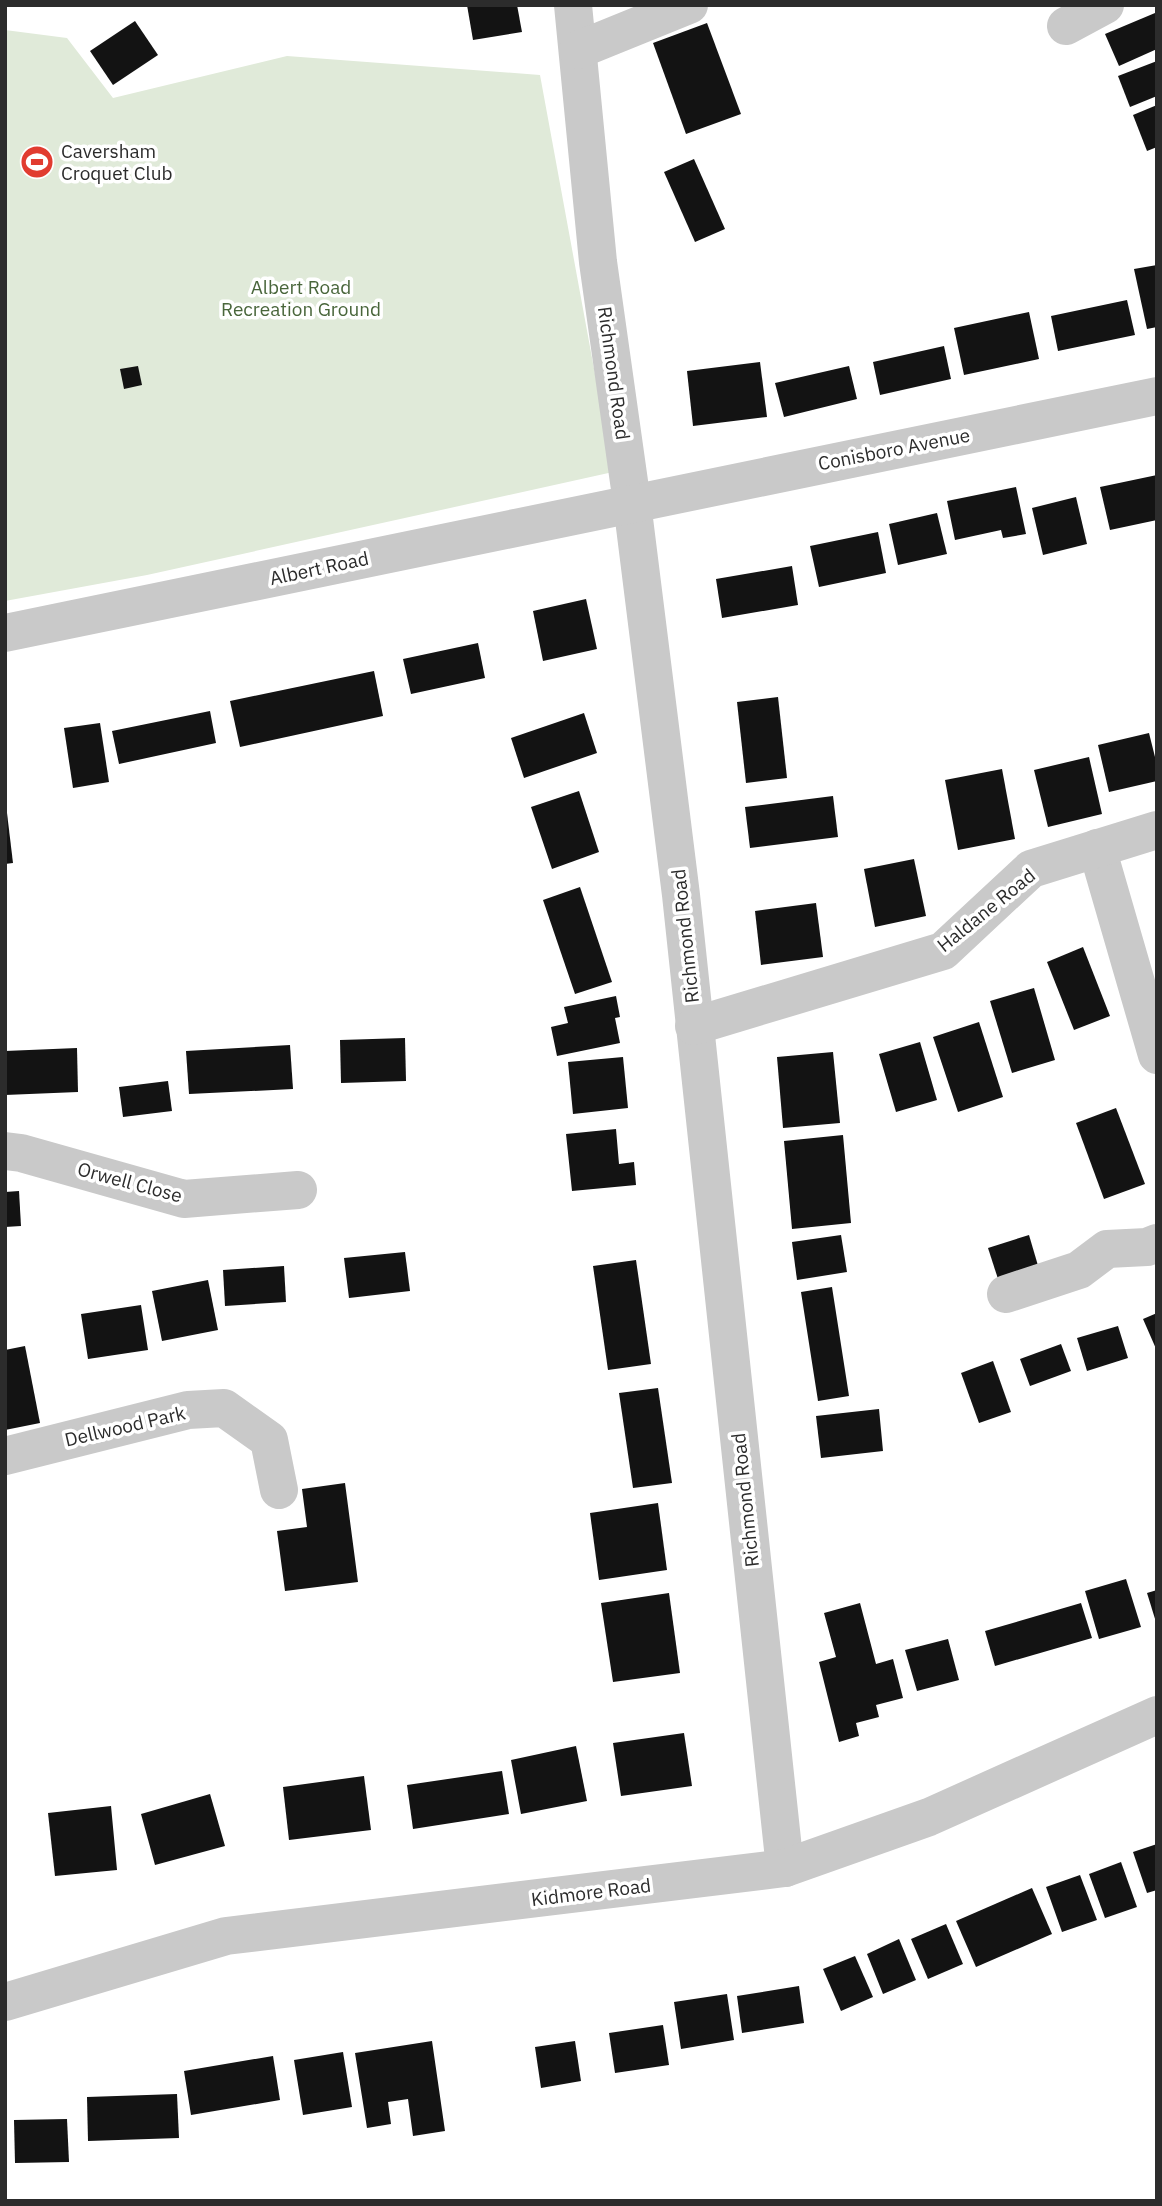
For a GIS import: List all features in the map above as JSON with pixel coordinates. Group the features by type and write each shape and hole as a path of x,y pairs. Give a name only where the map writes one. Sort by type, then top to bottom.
{"street":[{"name":"Richmond Road","path":"573,5 598,262 632,503 681,895 785,1868"},
{"path":"578,50 690,5"},
{"path":"1066,26 1105,5"},
{"name":"Conisboro Avenue","path":"632,503 1157,396"},
{"name":"Albert Road","path":"5,633 632,503"},
{"name":"Haldane Road","path":"694,1026 943,951 1031,869 1157,830"},
{"path":"1097,848 1157,1055"},
{"name":"Orwell Close","path":"5,1150 184,1199 298,1190"},
{"path":"1006,1294 1079,1270 1107,1248 1147,1247 1157,1243"},
{"name":"Dellwood Park","path":"5,1456 187,1410 224,1408 269,1440 279,1490"},
{"name":"Kidmore Road","path":"5,2002 226,1936 785,1868 929,1817 1157,1715"}],"green space":[{"name":"Albert Road Recreation Ground","path":"5,30 67,38 113,98 287,56 540,75 613,472 147,575 5,601"}],"building":[{"path":"467,5 517,5 522,32 473,40"},
{"path":"1155,13 1157,49 1119,66 1105,34"},
{"path":"135,21 158,55 113,85 90,51"},
{"path":"707,23 741,114 686,134 653,43"},
{"path":"1157,61 1157,96 1130,107 1118,76"},
{"path":"1157,105 1157,147 1147,151 1133,115"},
{"path":"694,159 725,229 695,242 664,172"},
{"path":"1157,265 1157,327 1147,329 1134,269"},
{"path":"1127,300 1135,335 1058,351 1051,316"},
{"path":"1029,312 1039,359 964,375 954,328"},
{"path":"944,346 951,379 880,395 873,362"},
{"path":"760,362 767,417 693,426 687,371"},
{"path":"138,366 142,385 124,389 120,369"},
{"path":"849,366 857,399 784,417 775,383"},
{"path":"1157,475 1157,520 1110,530 1100,487"},
{"path":"1016,487 1026,534 1003,538 1001,530 955,540 947,501"},
{"path":"1076,497 1087,544 1043,555 1032,508"},
{"path":"937,513 947,554 898,565 889,524"},
{"path":"878,532 886,573 819,587 810,546"},
{"path":"792,566 798,605 722,618 716,579"},
{"path":"586,599 597,649 543,661 533,611"},
{"path":"478,643 485,678 411,694 403,659"},
{"path":"374,671 383,716 240,747 230,701"},
{"path":"778,697 787,778 746,783 737,702"},
{"path":"210,711 216,743 119,764 112,731"},
{"path":"584,713 597,753 524,778 511,738"},
{"path":"100,723 109,782 73,788 64,728"},
{"path":"1149,733 1157,765 1157,781 1109,792 1098,745"},
{"path":"1089,757 1102,814 1048,827 1034,770"},
{"path":"1002,769 1015,839 958,850 945,780"},
{"path":"579,791 599,852 552,869 531,807"},
{"path":"833,796 838,837 750,848 745,807"},
{"path":"5,813 13,863 5,864"},
{"path":"914,859 926,916 875,927 864,869"},
{"path":"580,887 612,982 575,994 543,900"},
{"path":"816,903 823,957 761,965 755,911"},
{"path":"1083,947 1110,1016 1074,1030 1047,962"},
{"path":"1034,988 1055,1060 1012,1073 990,1001"},
{"path":"616,996 620,1017 615,1018 620,1043 557,1056 551,1027 568,1023 564,1007"},
{"path":"979,1022 1003,1097 958,1112 933,1037"},
{"path":"405,1038 406,1081 341,1083 340,1040"},
{"path":"920,1042 937,1100 896,1112 879,1054"},
{"path":"290,1045 293,1089 189,1094 186,1051"},
{"path":"77,1048 78,1092 5,1095 5,1051"},
{"path":"833,1052 840,1123 783,1128 777,1057"},
{"path":"623,1057 628,1108 573,1114 568,1062"},
{"path":"168,1081 172,1111 123,1117 119,1087"},
{"path":"1116,1108 1145,1184 1104,1199 1076,1123"},
{"path":"616,1129 619,1164 634,1162 636,1185 572,1191 566,1134"},
{"path":"843,1135 851,1223 792,1229 784,1141"},
{"path":"19,1191 21,1226 5,1227 5,1192"},
{"path":"841,1235 847,1272 797,1280 792,1242"},
{"path":"1029,1235 1039,1269 999,1282 988,1248"},
{"path":"405,1252 410,1291 349,1298 344,1258"},
{"path":"636,1260 651,1364 608,1370 593,1266"},
{"path":"284,1266 286,1302 225,1306 223,1270"},
{"path":"208,1280 218,1330 162,1341 152,1291"},
{"path":"832,1287 849,1396 818,1401 801,1292"},
{"path":"141,1305 148,1350 88,1359 81,1314"},
{"path":"1157,1313 1157,1351 1143,1319"},
{"path":"1118,1326 1128,1358 1087,1371 1077,1338"},
{"path":"1061,1344 1071,1371 1030,1386 1020,1359"},
{"path":"25,1346 40,1423 5,1430 5,1350"},
{"path":"993,1361 1011,1412 979,1423 961,1373"},
{"path":"658,1388 672,1483 633,1488 619,1393"},
{"path":"879,1409 883,1451 821,1458 816,1416"},
{"path":"345,1483 358,1582 285,1591 277,1531 307,1527 302,1489"},
{"path":"658,1503 667,1570 599,1580 590,1513"},
{"path":"1126,1579 1141,1627 1099,1639 1085,1591"},
{"path":"1157,1590 1157,1622 1156,1622 1147,1593"},
{"path":"669,1593 680,1673 613,1682 601,1603"},
{"path":"860,1603 876,1664 893,1659 903,1698 876,1705 879,1717 856,1723 859,1736 839,1742 819,1662 836,1657 824,1613"},
{"path":"1081,1603 1092,1638 995,1666 985,1631"},
{"path":"948,1639 959,1680 917,1691 905,1650"},
{"path":"684,1733 692,1786 621,1796 613,1743"},
{"path":"576,1746 587,1801 521,1814 511,1760"},
{"path":"502,1771 509,1814 413,1829 407,1785"},
{"path":"364,1776 371,1830 289,1840 283,1787"},
{"path":"210,1794 225,1846 155,1865 141,1814"},
{"path":"111,1806 117,1870 55,1876 48,1813"},
{"path":"1157,1844 1157,1890 1147,1893 1133,1852"},
{"path":"1121,1862 1137,1907 1105,1918 1089,1874"},
{"path":"1080,1875 1097,1920 1062,1932 1046,1887"},
{"path":"1032,1888 1052,1934 976,1967 956,1921"},
{"path":"946,1924 963,1964 928,1979 911,1939"},
{"path":"899,1939 916,1980 883,1994 867,1954"},
{"path":"855,1956 873,1997 841,2011 823,1969"},
{"path":"799,1986 804,2023 742,2033 737,1996"},
{"path":"727,1994 734,2040 681,2049 674,2002"},
{"path":"663,2025 669,2065 615,2073 609,2033"},
{"path":"432,2041 445,2131 413,2136 408,2099 388,2102 391,2124 367,2128 355,2053"},
{"path":"575,2041 581,2081 541,2088 535,2047"},
{"path":"343,2052 352,2107 303,2115 294,2060"},
{"path":"273,2056 280,2100 191,2115 184,2071"},
{"path":"177,2094 179,2138 88,2141 87,2097"},
{"path":"67,2119 69,2162 15,2163 14,2120"}],"place":[{"name":"Caversham Croquet Club","path":"37,162"}]}
